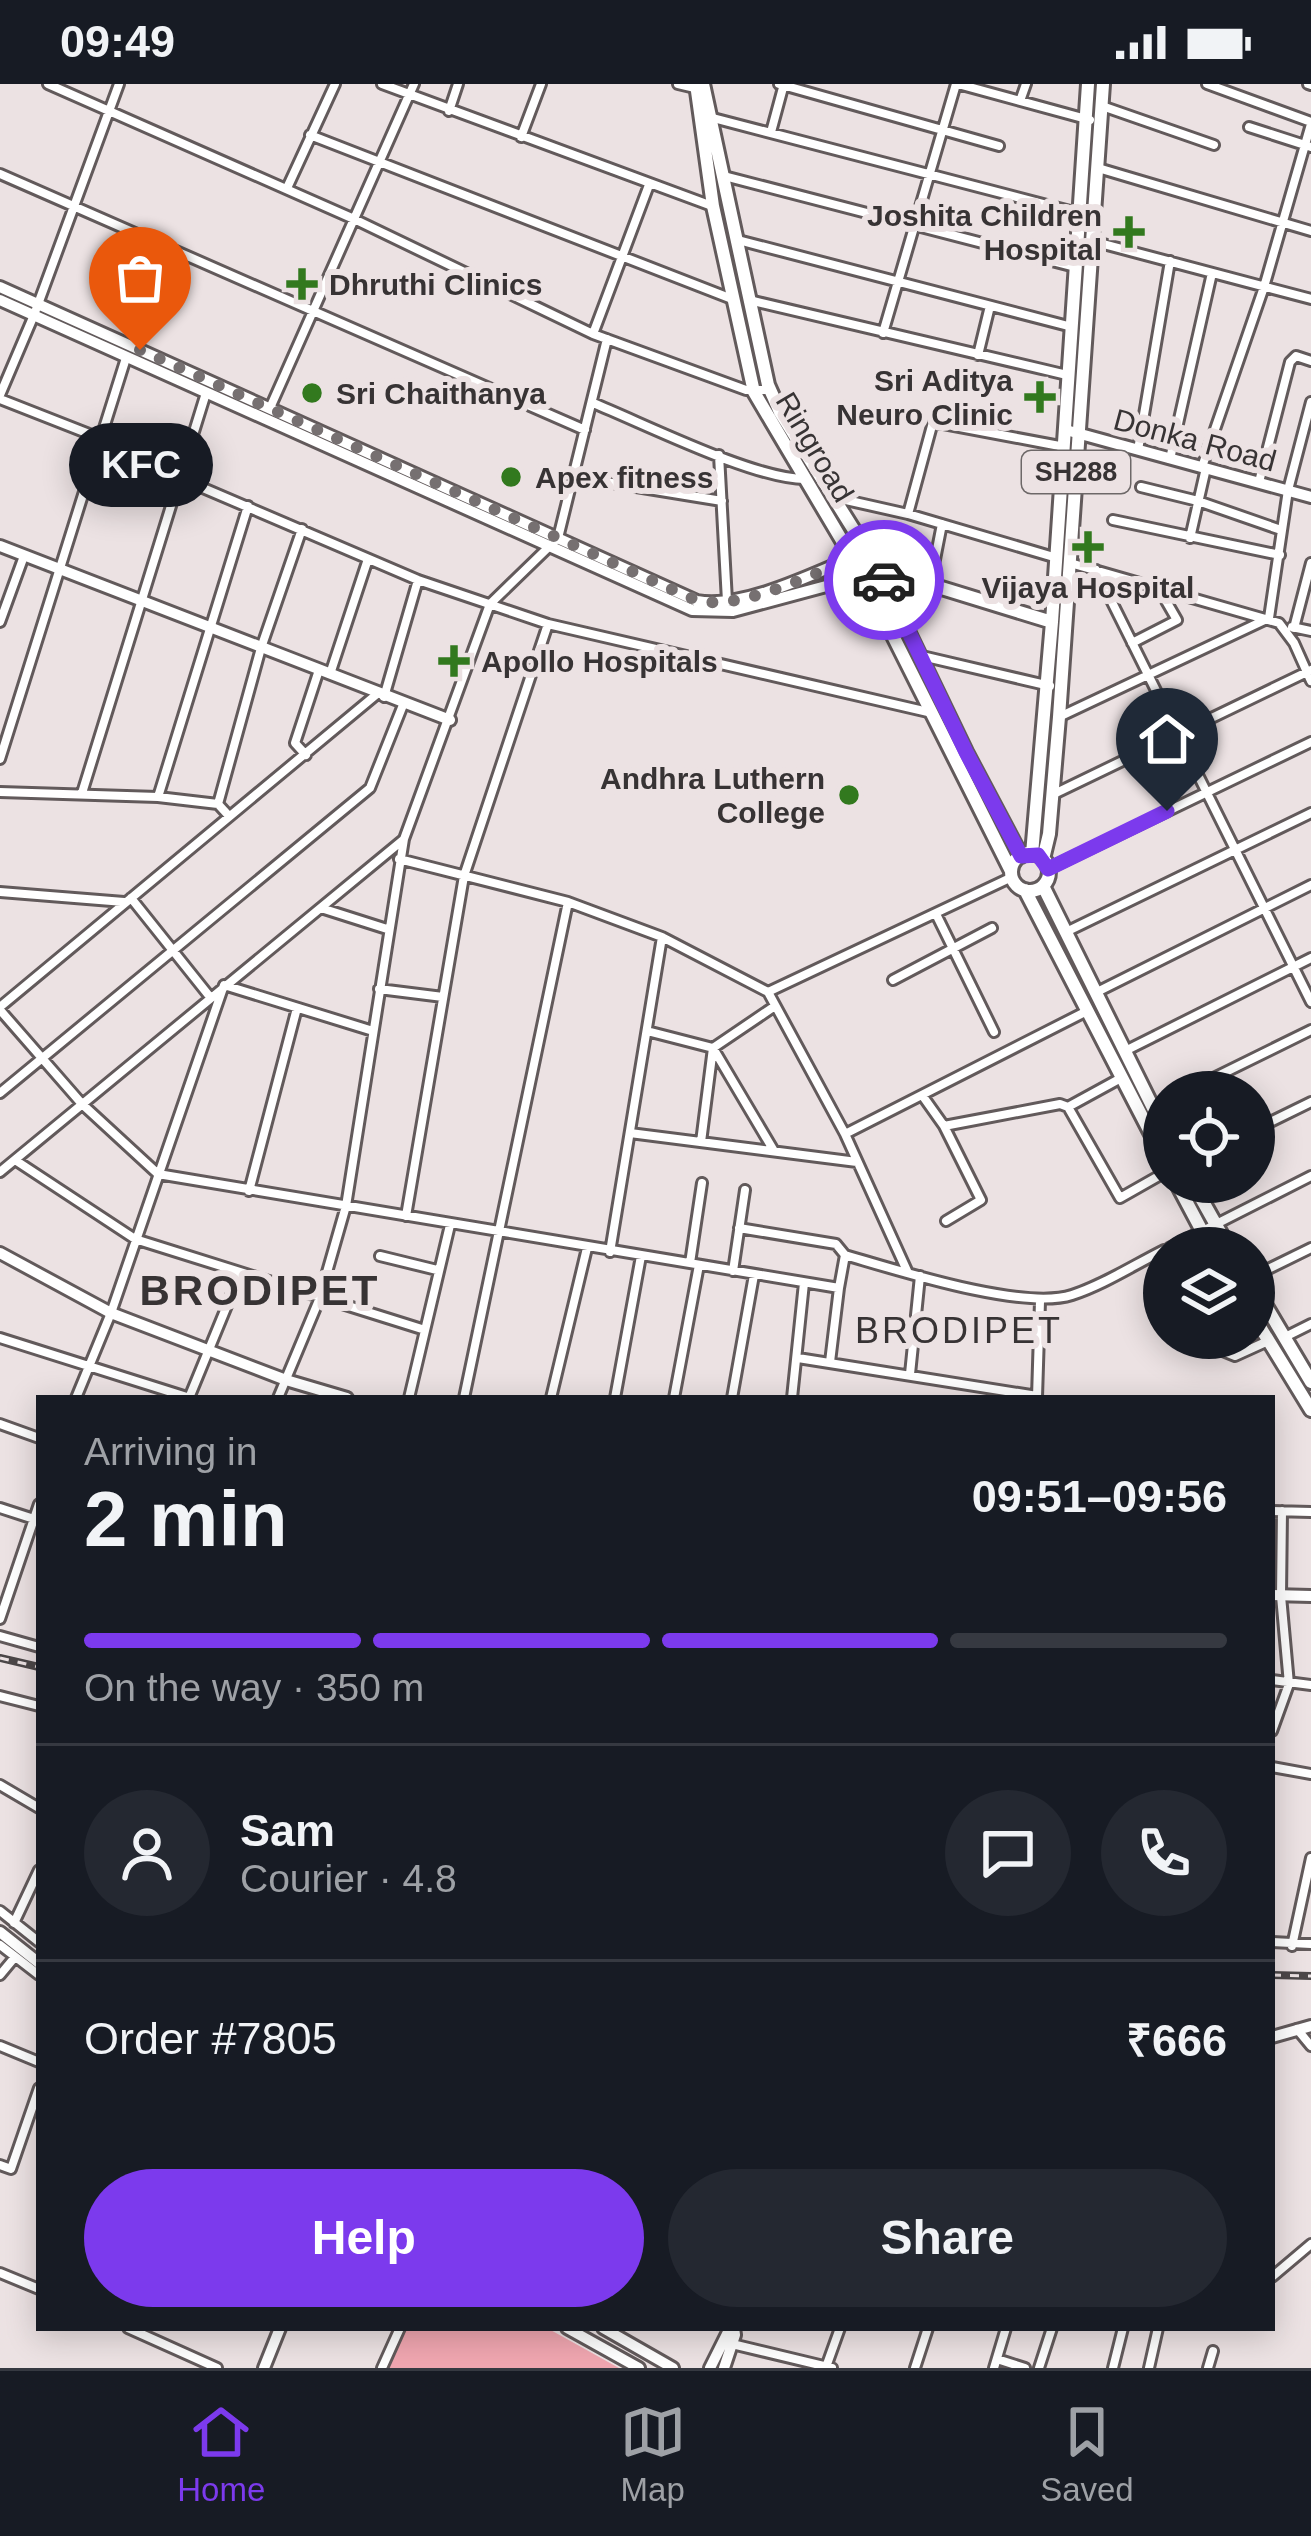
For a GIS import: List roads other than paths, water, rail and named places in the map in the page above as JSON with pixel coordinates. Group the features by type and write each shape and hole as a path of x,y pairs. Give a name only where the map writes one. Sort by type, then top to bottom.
{"main road":[{"name":"SH288","path":"1011,874 1036,859 1053,795 1059,717 1052,622 1064,561 1065,447 1072,431 1068,375 1088,84"},
{"name":"SH288","path":"1043,886 1036,859 1103,84"},
{"name":"Ringroad","path":"698,85 713,118 770,390 880,572 966,752 1036,859"},
{"name":"Ringroad","path":"698,85 713,206 754,392 853,557 1011,874 1025,890 1120,1078 1143,1100"},
{"path":"0,287 125,358 698,601 728,601 868,550"},
{"path":"0,300 36,309 270,408 704,613 733,611 880,572 1052,622"},
{"name":"Donka Road","path":"1072,431 1311,497"},
{"path":"0,546 450,720"},
{"path":"1025,890 1043,886 1143,1091"},
{"path":"0,1253 111,1313 337,1395"},
{"path":"1276,1339 1311,1382"},
{"path":"1276,1339 1311,1410"},
{"path":"1276,1595 1311,1596"},
{"path":"0,1928 36,1957"},
{"path":"1275,2036 1311,2026"},
{"path":"264,2368 279,2331"},
{"path":"571,2331 639,2368"},
{"path":"608,2331 658,2364 673,2368"},
{"path":"710,2368 730,2331"},
{"path":"724,2368 732,2331"}],"street":[{"path":"48,84 354,218 593,334 754,392 770,390"},
{"path":"102,439 0,397 119,84"},
{"path":"287,188 335,84"},
{"path":"382,84 413,89 449,111 713,206"},
{"path":"449,111 458,84"},
{"path":"521,137 541,84"},
{"path":"678,84 698,85"},
{"path":"770,132 782,84 999,146"},
{"path":"883,333 957,84 1085,119 1102,113 1214,145"},
{"path":"1020,101 1026,84"},
{"path":"1190,538 1204,468 1308,146 1311,123 1207,84"},
{"path":"270,408 413,89"},
{"path":"713,118 1080,213"},
{"path":"1249,127 1308,146"},
{"path":"310,134 732,299"},
{"path":"1098,168 1311,231"},
{"path":"0,174 585,430"},
{"path":"724,176 1076,268"},
{"path":"593,334 649,185"},
{"path":"736,239 1072,327"},
{"path":"1092,241 1311,299"},
{"path":"1138,450 1170,261"},
{"path":"1169,459 1212,273"},
{"path":"749,300 1068,375"},
{"path":"978,355 990,306"},
{"path":"279,1395 319,1300 346,1206 404,839 490,604 555,542 607,339"},
{"path":"1259,482 1290,362 1296,356 1311,361"},
{"path":"0,759 125,358"},
{"path":"82,794 206,393"},
{"path":"1269,618 1288,490 1311,402"},
{"path":"593,403 783,477 806,478"},
{"path":"908,514 933,422 1065,447"},
{"path":"719,454 728,601"},
{"path":"575,477 722,501"},
{"path":"182,479 418,580 548,624 930,712"},
{"path":"1141,487 1282,530"},
{"path":"835,498 908,514 1311,631"},
{"path":"158,797 248,506"},
{"path":"1113,520 1280,555"},
{"path":"930,585 942,524"},
{"path":"218,804 261,648 302,530"},
{"path":"0,622 4,598 24,556"},
{"path":"306,755 295,743 368,559"},
{"path":"1294,628 1311,562"},
{"path":"1096,570 1311,1002"},
{"path":"418,580 381,695 0,1009 82,1104 158,1174 838,1288"},
{"path":"1132,644 1177,620 1158,587"},
{"path":"1059,717 1269,618"},
{"path":"1053,795 1310,674 1280,623"},
{"path":"406,1216 464,876 548,624"},
{"path":"922,656 1054,687"},
{"path":"0,1093 370,788 403,705"},
{"path":"1036,859 1207,791 1311,742"},
{"path":"0,792 158,797 218,804 229,816"},
{"path":"1065,933 1311,813"},
{"path":"0,1172 404,839"},
{"path":"399,860 568,902 662,937 768,992 844,1134 908,1273"},
{"path":"768,992 1011,874"},
{"path":"1094,993 1311,885"},
{"path":"0,892 129,900 210,998"},
{"path":"465,1395 568,902"},
{"path":"320,908 387,929"},
{"path":"936,914 994,1032"},
{"path":"893,980 992,928"},
{"path":"610,1252 662,937"},
{"path":"1123,1052 1311,958"},
{"path":"224,986 374,1031"},
{"path":"77,1395 111,1313 224,986"},
{"path":"379,989 443,998"},
{"path":"701,1142 713,1048 775,1005"},
{"path":"249,1191 297,1008"},
{"path":"844,1134 1087,1011"},
{"path":"1228,1071 1311,1030"},
{"path":"647,1031 713,1048 775,1152"},
{"path":"1068,1107 1120,1078"},
{"path":"922,1095 944,1126 981,1200 946,1221"},
{"path":"1275,1120 1311,1102"},
{"path":"944,1126 1060,1104 1068,1107 1120,1198 1143,1185"},
{"path":"630,1133 857,1162"},
{"path":"15,1160 135,1239 425,1330"},
{"path":"1212,1227 1311,1176"},
{"path":"674,1395 702,1183"},
{"path":"733,1272 746,1190"},
{"path":"410,1395 450,1226"},
{"path":"739,1228 836,1244 844,1255 908,1273 1040,1300 1072,1295 1143,1260"},
{"path":"552,1395 587,1248"},
{"path":"1275,1266 1311,1248"},
{"path":"830,1362 844,1255"},
{"path":"380,1256 437,1270"},
{"path":"616,1395 641,1256"},
{"path":"191,1395 240,1274"},
{"path":"733,1395 754,1275"},
{"path":"910,1374 920,1276"},
{"path":"792,1395 804,1283"},
{"path":"1037,1395 1040,1300"},
{"path":"1276,1339 1311,1324"},
{"path":"0,1338 180,1395"},
{"path":"798,1358 1026,1395"},
{"path":"0,1424 36,1437"},
{"path":"0,1508 34,1519"},
{"path":"1275,1723 1289,1684 1276,1595 1277,1511 1311,1512"},
{"path":"0,1618 36,1513"},
{"path":"0,1636 36,1645"},
{"path":"1275,1681 1311,1685"},
{"path":"0,1696 36,1705"},
{"path":"1275,1768 1311,1774"},
{"path":"0,1785 36,1806"},
{"path":"1292,1946 1311,1858"},
{"path":"14,1923 36,1876"},
{"path":"0,1911 36,1940"},
{"path":"1275,1943 1311,1944"},
{"path":"0,1945 36,1973"},
{"path":"0,1976 15,1957"},
{"path":"1296,2029 1311,2046"},
{"path":"0,2046 36,2061"},
{"path":"0,2165 11,2169 36,2097"},
{"path":"1275,2274 1311,2244"},
{"path":"0,2273 36,2288"},
{"path":"135,2331 217,2368"},
{"path":"382,2368 399,2331"},
{"path":"732,2344 828,2367 839,2331"},
{"path":"915,2368 927,2331"},
{"path":"1003,2331 996,2364 1025,2368"},
{"path":"1040,2368 1051,2331"},
{"path":"1113,2368 1122,2331"},
{"path":"1149,2368 1157,2331"},
{"path":"1208,2368 1213,2351"}],"railway":[{"path":"0,1658 36,1666"},
{"path":"1275,1975 1311,1976"}],"place":[{"name":"Joshita Children Hospital","path":"1129,232"},
{"name":"Dhruthi Clinics","path":"302,284"},
{"name":"KFC","path":"140,350"},
{"name":"Sri Chaithanya","path":"312,393"},
{"name":"Sri Aditya Neuro Clinic","path":"1040,397"},
{"name":"Apex fitness","path":"511,477"},
{"name":"Vijaya Hospital","path":"1088,547"},
{"name":"Apollo Hospitals","path":"454,661"},
{"name":"Andhra Luthern College","path":"849,795"}],"district":[{"name":"BRODIPET","path":"260,1290"},
{"name":"BRODIPET","path":"959,1330"}]}
